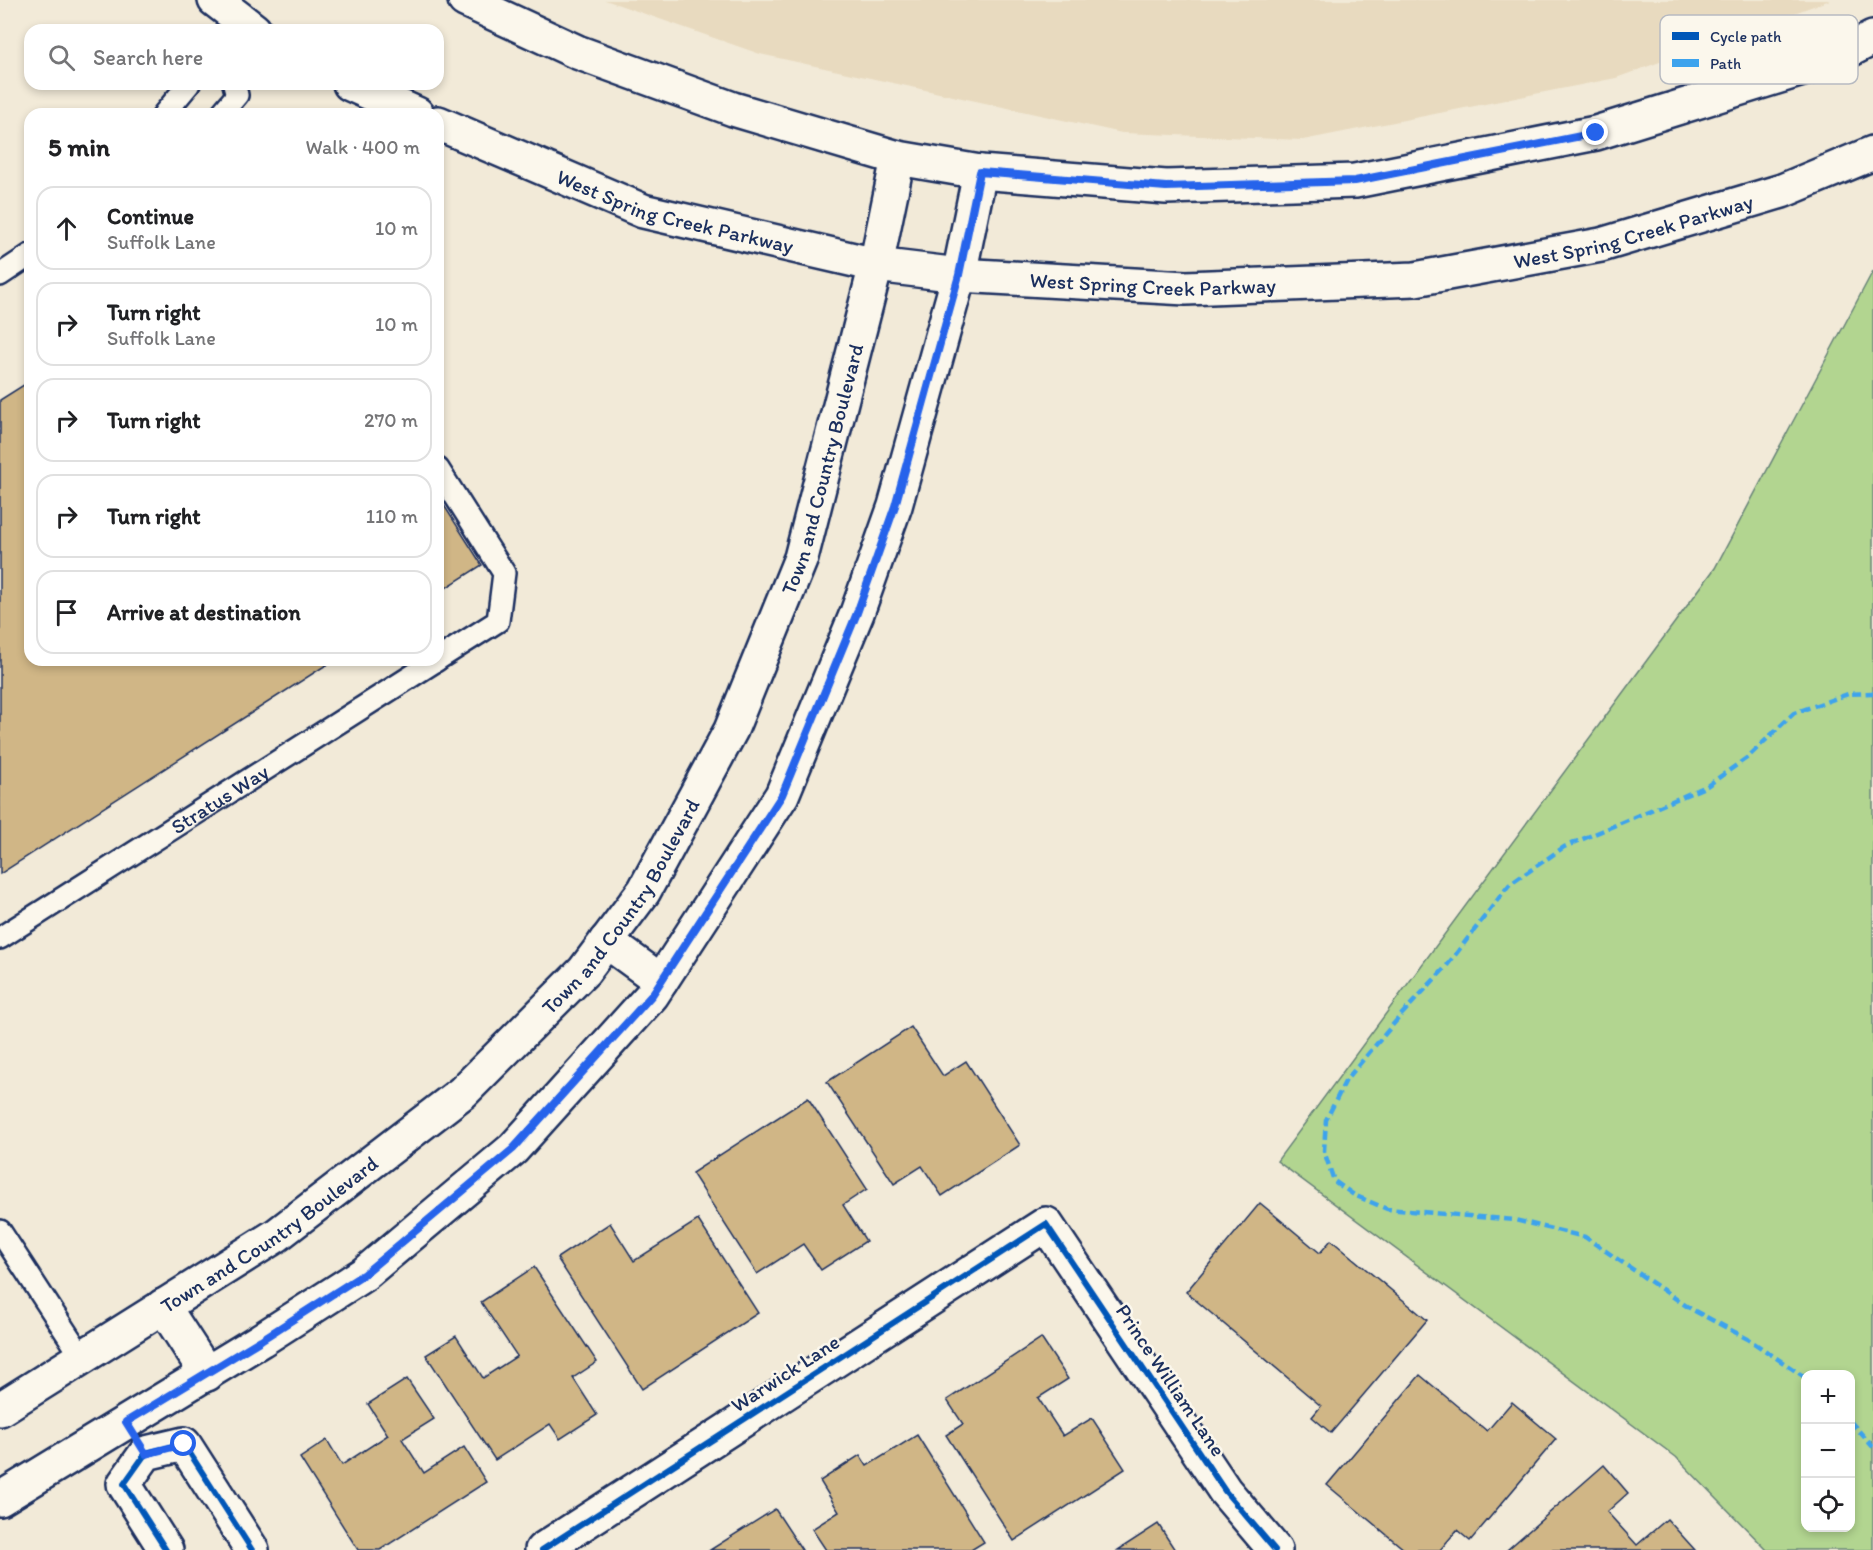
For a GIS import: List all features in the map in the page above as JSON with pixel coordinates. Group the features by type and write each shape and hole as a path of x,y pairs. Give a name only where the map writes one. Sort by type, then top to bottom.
{"main road":[{"path":"215,0 245,24"},
{"path":"465,0 577,52 677,89 733,109 898,158 980,172 1166,187 1355,181 1596,133 1754,84"},
{"path":"1858,46 1873,38"},
{"path":"363,90 404,108"},
{"name":"West Spring Creek Parkway","path":"444,126 643,211 876,265 959,275 1186,288 1415,279 1601,245 1782,191 1873,153"},
{"name":"Town and Country Boulevard","path":"0,1409 277,1235 463,1092 584,970 644,891 731,730 801,558 876,265 898,158"},
{"path":"0,1499 207,1374 364,1274 513,1149 652,995 782,795 857,613 895,506 959,275 980,172"},
{"path":"606,941 661,981"},
{"name":"Warwick Lane","path":"542,1550 1046,1224"},
{"name":"Prince William Lane","path":"1046,1224 1225,1491 1275,1550"},
{"path":"163,1306 207,1374"},
{"path":"126,1422 146,1454"},
{"path":"166,1550 124,1484 146,1454 184,1444 252,1550"}],"lane":[{"path":"169,108 184,90"},
{"path":"226,108 237,95 236,90"},
{"path":"0,275 24,259"},
{"name":"Stratus Way","path":"444,478 504,573 498,621 444,656"},
{"name":"Stratus Way","path":"0,938 428,666"},
{"path":"0,1231 7,1256 82,1357"}],"shaded area":[{"path":"605,0 1830,0 1789,15 1660,15 1660,62 1616,78 1303,140 1122,133 760,54"}],"green space":[{"path":"1873,271 1873,1550 1767,1550 1676,1457 1277,1161 1715,568"}],"building":[{"path":"24,385 24,666 325,666 0,874 0,400"},
{"path":"444,505 482,565 444,589"},
{"path":"911,1027 943,1076 966,1061 1020,1145 942,1196 922,1166 894,1184 827,1082"},
{"path":"808,1098 867,1189 843,1205 866,1241 821,1270 803,1244 757,1274 692,1173"},
{"path":"1260,1203 1320,1253 1331,1240 1427,1320 1331,1433 1312,1417 1321,1406 1186,1292"},
{"path":"698,1220 758,1313 642,1389 557,1258 610,1223 634,1261"},
{"path":"534,1267 597,1362 573,1378 597,1415 560,1439 550,1424 495,1460 426,1355 456,1336 483,1378 517,1356 481,1302"},
{"path":"1041,1338 1068,1379 1038,1398 1063,1436 1092,1418 1125,1469 1014,1541 946,1435 963,1424 947,1400"},
{"path":"1420,1375 1487,1431 1512,1402 1556,1439 1470,1541 1457,1530 1440,1550 1405,1550 1327,1485"},
{"path":"407,1379 434,1419 402,1439 424,1473 464,1447 486,1482 380,1550 358,1550 300,1458 327,1440 342,1465 388,1435 368,1404"},
{"path":"917,1435 984,1542 971,1550 826,1550 812,1529 839,1512 820,1481 860,1455 867,1466"},
{"path":"1604,1465 1628,1493 1607,1512 1637,1545 1667,1519 1695,1550 1507,1550"},
{"path":"775,1509 802,1550 710,1550"},
{"path":"1158,1524 1175,1550 1118,1550"}],"marked path":[{"path":"1801,1375 1748,1339 1691,1309 1585,1237 1515,1220 1387,1209 1354,1195 1334,1181 1324,1151 1326,1120 1346,1080 1445,968 1509,885 1564,847 1707,786 1748,757 1794,713 1848,694 1873,693"},
{"path":"1853,1424 1873,1447"}],"cycle path":[{"path":"542,1550 1046,1224 1225,1491 1275,1550"},
{"path":"166,1550 124,1484 146,1453 184,1444 252,1550"}],"route":[{"path":"184,1444 146,1454 126,1422 364,1274 513,1149 652,995 782,795 857,613 895,506 959,275 980,172 1166,187 1355,181 1596,133"}]}
